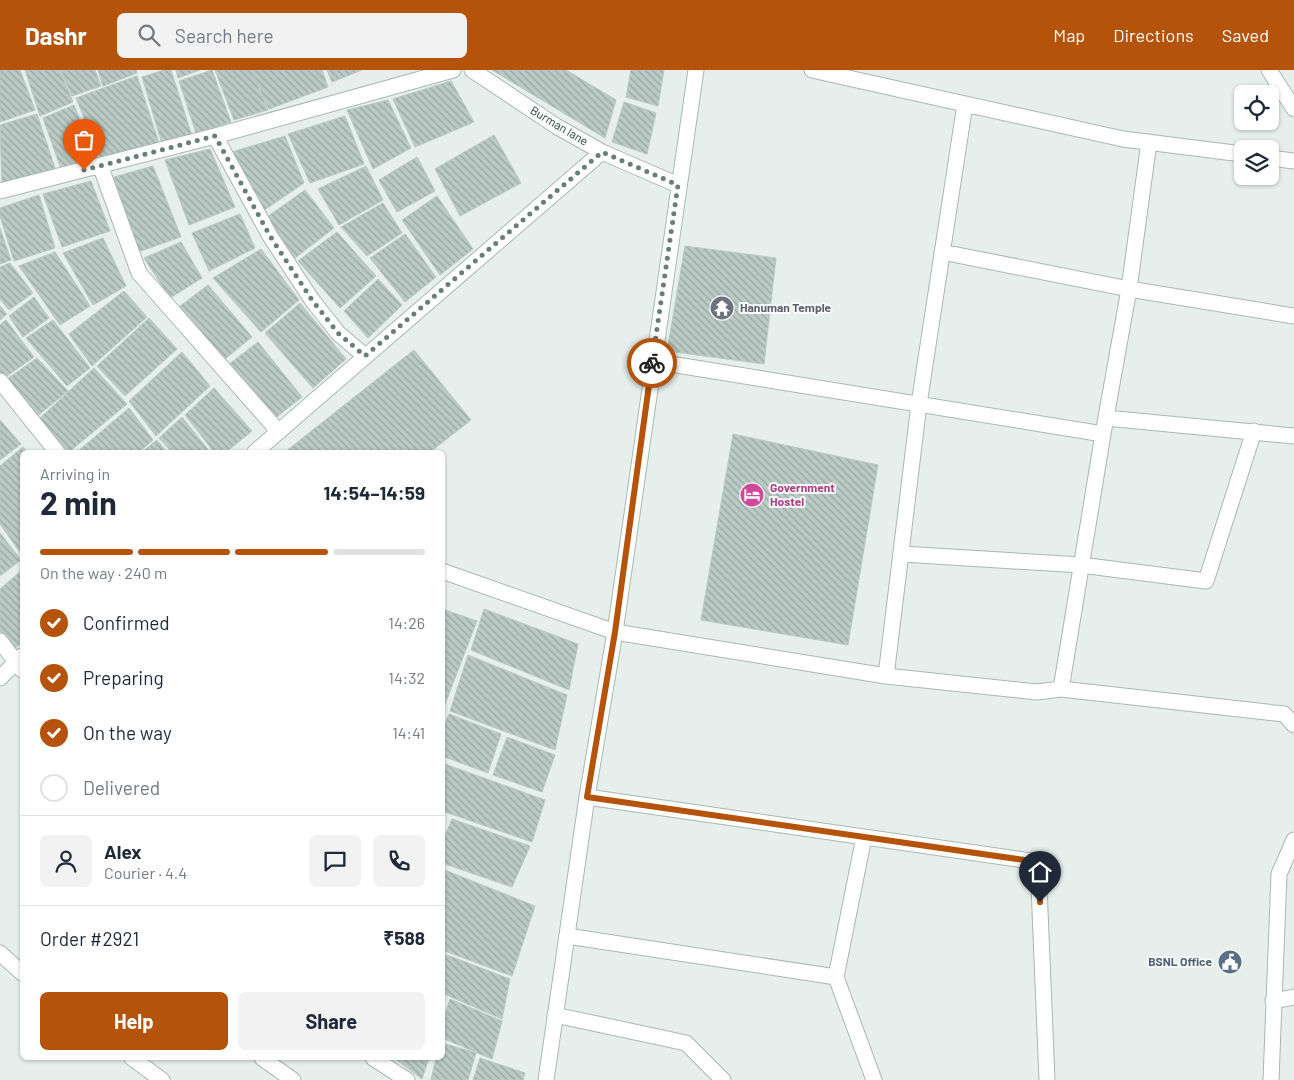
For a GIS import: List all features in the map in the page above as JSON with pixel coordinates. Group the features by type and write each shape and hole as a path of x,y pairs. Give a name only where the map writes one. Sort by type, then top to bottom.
{"street":[{"path":"0,190 215,136 453,70"},
{"name":"Burman lane","path":"472,70 556,126 602,152 678,185"},
{"path":"546,1080 587,797 615,632 652,361 696,70"},
{"path":"812,70 1123,139 1234,153"},
{"path":"1269,70 1294,109"},
{"path":"886,676 919,404 966,104"},
{"path":"215,136 270,236 307,292 338,333 365,356"},
{"path":"1060,689 1129,289 1148,142"},
{"path":"257,450 602,152"},
{"path":"1279,159 1294,161"},
{"path":"100,165 139,273 278,432"},
{"path":"942,252 1129,289 1294,316"},
{"path":"652,361 1103,434"},
{"path":"0,381 55,450"},
{"path":"1106,418 1294,436"},
{"path":"902,554 1081,565 1206,581 1254,431"},
{"path":"445,572 615,632 886,676 1037,692 1060,689 1284,714 1294,725"},
{"path":"0,641 20,663 0,678"},
{"path":"587,797 1038,862 1047,1080"},
{"path":"864,837 836,977 874,1080"},
{"path":"1270,1080 1279,874 1294,840"},
{"path":"567,936 836,977"},
{"path":"0,953 20,971"},
{"path":"1273,1001 1294,998"},
{"path":"555,1015 686,1042 723,1080"},
{"path":"135,1060 162,1080"},
{"path":"265,1060 293,1080"},
{"path":"376,1060 407,1080"}],"building":[{"path":"0,70 20,70 35,110 0,122"},
{"path":"25,70 60,70 73,102 40,116"},
{"path":"61,70 95,70 101,86 72,96"},
{"path":"98,70 136,70 137,73 103,86"},
{"path":"164,70 171,70 192,136 162,144 142,77"},
{"path":"176,70 200,70 178,78"},
{"path":"212,70 231,122 196,133 179,81"},
{"path":"215,70 251,70 268,110 234,120"},
{"path":"251,70 322,70 328,87 269,109"},
{"path":"327,70 362,70 332,82"},
{"path":"492,70 566,70 616,100 605,138"},
{"path":"631,70 664,70 658,106 626,97"},
{"path":"137,76 159,143 101,160 76,98"},
{"path":"451,81 474,122 415,147 393,99"},
{"path":"388,100 411,148 373,169 347,110"},
{"path":"624,102 656,113 647,154 612,142"},
{"path":"74,105 95,158 61,169 43,118"},
{"path":"37,114 55,168 2,186 0,125"},
{"path":"345,116 364,164 310,183 288,134"},
{"path":"494,135 521,183 460,216 435,169"},
{"path":"285,136 304,183 263,211 232,152"},
{"path":"210,149 235,207 189,225 165,160"},
{"path":"417,157 435,191 397,212 379,180"},
{"path":"153,166 181,237 138,252 114,177"},
{"path":"366,166 383,200 339,225 318,189"},
{"path":"91,181 110,231 62,247 43,194"},
{"path":"305,190 334,228 295,258 267,217"},
{"path":"39,195 55,248 14,261 0,216 0,208"},
{"path":"437,196 473,249 440,275 402,220"},
{"path":"383,203 402,233 367,256 341,227"},
{"path":"240,214 255,248 209,271 192,233"},
{"path":"0,228 11,260 0,264"},
{"path":"337,232 376,276 340,308 298,261"},
{"path":"405,234 436,277 405,302 370,258"},
{"path":"103,238 126,286 93,305 63,253"},
{"path":"181,242 202,278 170,298 144,258"},
{"name":"Hanuman Temple","path":"685,246 776,258 764,364 667,351"},
{"path":"261,249 299,300 261,332 213,278"},
{"path":"55,252 90,306 60,325 19,266"},
{"path":"10,263 33,293 9,310 0,299 0,267"},
{"path":"378,279 402,305 368,338 344,311"},
{"path":"208,285 252,337 225,359 179,307"},
{"path":"124,291 147,317 92,366 69,334"},
{"path":"34,297 49,318 23,337 9,316"},
{"path":"300,303 346,359 313,388 265,333"},
{"path":"0,306 7,314 0,320"},
{"path":"149,318 177,349 125,396 97,366"},
{"path":"6,320 34,357 4,378 0,372 0,325"},
{"path":"53,320 90,368 67,386 26,338"},
{"path":"258,342 302,397 274,419 229,364"},
{"path":"414,350 471,420 433,450 288,450"},
{"path":"182,352 210,386 156,436 129,401"},
{"path":"37,358 68,391 35,418 7,379"},
{"path":"94,368 127,404 71,450 67,450 39,419"},
{"path":"214,388 252,431 228,450 212,450 185,415"},
{"path":"129,408 153,440 141,450 79,450"},
{"path":"182,417 208,450 170,450 159,438"},
{"path":"0,420 21,444 0,460"},
{"path":"733,434 878,465 848,645 701,620"},
{"path":"157,440 165,450 144,450"},
{"path":"23,447 25,450 20,450 20,552 0,524 0,466"},
{"path":"0,533 20,561 0,576"},
{"path":"20,572 20,644 14,649 0,631 0,589"},
{"path":"484,609 578,644 569,690 471,650"},
{"path":"445,610 477,621 445,704"},
{"path":"468,655 567,695 555,750 450,711"},
{"path":"449,714 501,734 488,773 445,757 445,723"},
{"path":"507,737 555,755 542,792 493,775"},
{"path":"445,764 545,800 532,842 445,812"},
{"path":"452,819 530,846 512,887 445,864 445,836"},
{"path":"445,870 535,906 512,976 445,951"},
{"path":"445,954 510,979 502,1019 445,994"},
{"path":"450,999 502,1021 492,1059 445,1039 445,1015"},
{"path":"445,1044 476,1053 468,1080 431,1080 436,1060 445,1060"},
{"path":"480,1058 525,1073 523,1080 473,1080"},
{"path":"397,1060 428,1060 422,1079"}],"way so far":[{"path":"84,170 215,136 270,236 312,300 338,333 365,356 602,152 678,185 652,363"}],"place":[{"name":"Hanuman Temple","path":"722,308"},
{"name":"Government Hostel","path":"752,495"},
{"name":"BSNL Office","path":"1230,962"}],"route":[{"path":"652,363 615,632 587,797 1038,862 1040,902"}]}
